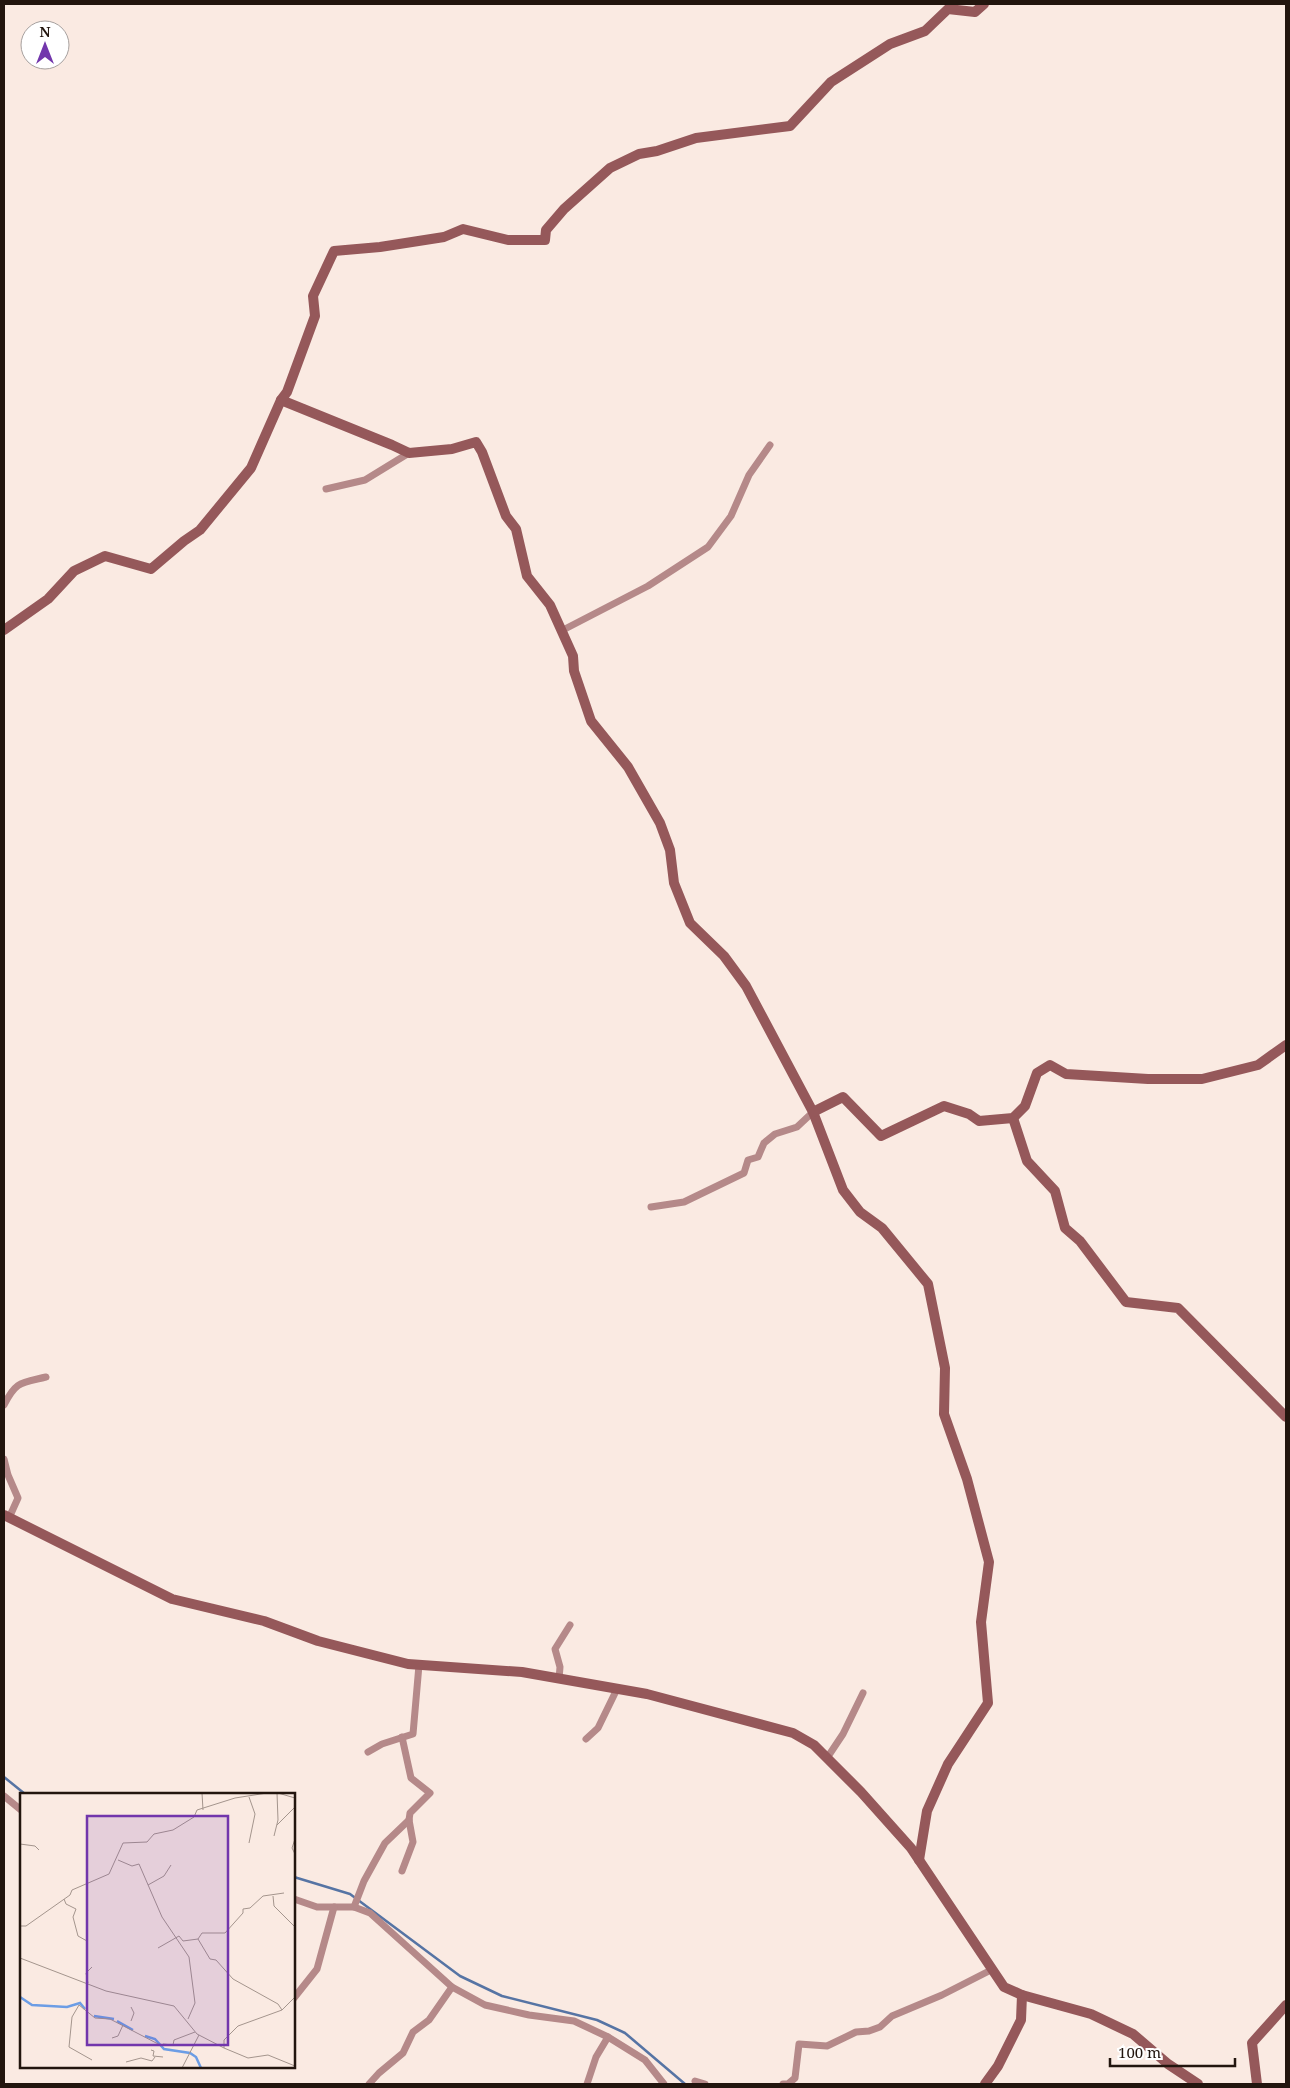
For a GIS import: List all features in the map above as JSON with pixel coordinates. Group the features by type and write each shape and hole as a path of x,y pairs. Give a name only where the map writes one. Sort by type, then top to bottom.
{"street":[{"path":"4,630 48,599 74,571 105,556 151,569 200,530 251,468 281,400 287,392 315,316 313,296 334,251 380,247 444,237 463,229 508,240 546,240 546,230 564,209 610,168 640,154 657,151 696,138 790,126 832,82 890,44 925,31 948,9 975,12 984,4"},
{"path":"281,400 392,445 409,454"},
{"path":"326,489 365,480 409,454 452,449 476,442 482,452 506,516 516,530 527,576 550,605 573,656 574,671 591,721 628,767 660,823 670,850 674,883 690,923 724,956 746,986 813,1112 843,1190 860,1212 882,1228 928,1284 945,1368 944,1414 967,1480 989,1562 981,1622 988,1703 948,1764 937,1787 927,1811 919,1860"},
{"path":"561,631 648,586 708,547 731,516 749,475 770,445"},
{"path":"651,1207 684,1202 744,1173 748,1160 758,1157 764,1143 775,1134 797,1127 813,1112 843,1098 881,1136 944,1106 969,1114 979,1121 1013,1118 1025,1106 1038,1073 1050,1065 1066,1074 1148,1079 1202,1079 1258,1065 1286,1045"},
{"path":"1013,1118 1027,1161 1055,1191 1065,1228 1080,1241 1126,1302 1178,1308 1286,1417"},
{"path":"4,1405 12,1388 24,1382 46,1377"},
{"path":"4,1459 8,1475 18,1498 6,1516 172,1599 264,1621 318,1641 408,1664 522,1672 559,1678 647,1694 793,1733 814,1745 861,1792 911,1848 1004,1988 1022,1995 1092,2014 1133,2034 1168,2064 1198,2084"},
{"path":"559,1678 560,1667 555,1649 570,1625"},
{"path":"368,1752 382,1744 413,1734 419,1665"},
{"path":"586,1739 598,1728 617,1689"},
{"path":"827,1758 843,1734 863,1693"},
{"path":"402,1737 411,1778 430,1793 410,1813 409,1820 413,1842 402,1871"},
{"path":"4,1796 20,1809"},
{"path":"355,1904 385,1843 409,1820"},
{"path":"295,1899 318,1907 355,1904 370,1913 452,1987 484,2005 529,2015 574,2021 608,2037 645,2060 664,2084"},
{"path":"295,1997 317,1969 334,1907"},
{"path":"783,2084 788,2084 795,2078 798,2044 827,2046 856,2032 880,2027 892,2016 942,1995 991,1970"},
{"path":"369,2084 403,2053 413,2032 429,2020 452,1987"},
{"path":"985,2084 998,2066 1021,2020 1022,1995"},
{"path":"1257,2084 1252,2044 1286,2005"},
{"path":"587,2084 596,2057 608,2037"},
{"path":"695,2080 705,2084"}],"waterway":[{"path":"4,1777 24,1793"},
{"path":"295,1877 350,1894 460,1976 502,1996 597,2020 625,2033 685,2084"}]}
